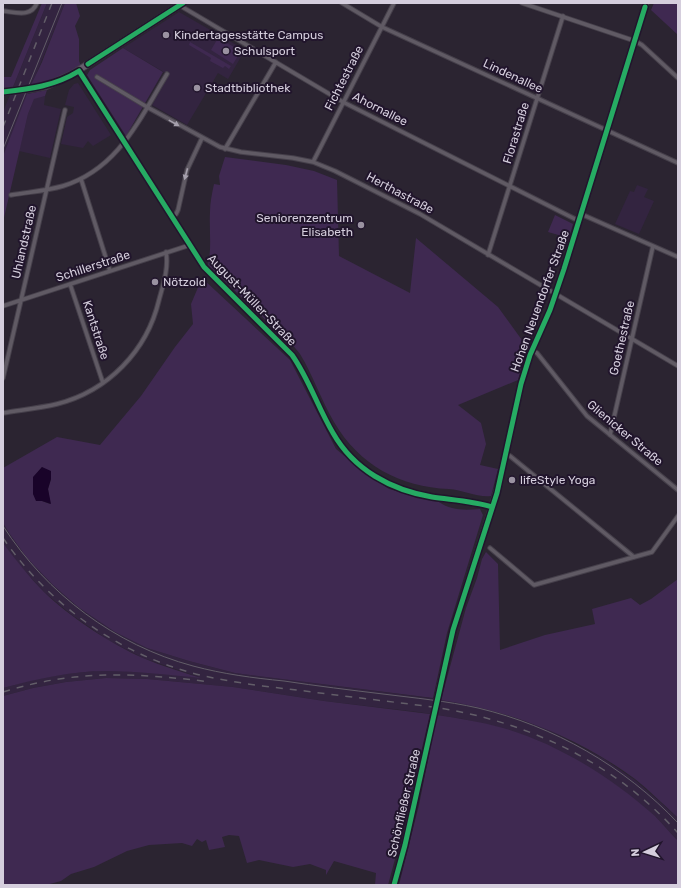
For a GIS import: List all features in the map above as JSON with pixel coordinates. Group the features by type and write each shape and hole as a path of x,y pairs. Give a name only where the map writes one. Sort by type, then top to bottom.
{"main road":[{"name":"Hohen Neuendorfer Straße","path":"432,724 453,630 492,507 506,454 521,384 532,350 556,295 646,3"},
{"path":"3,92 42,87 57,82 79,70 180,4"},
{"name":"August-Müller-Straße","path":"79,70 204,267 292,355 334,434 358,464 378,478 401,490 430,497 492,507"},
{"name":"Schönfließer Straße","path":"394,885 405,845 432,724"}],"street":[{"path":"3,11 23,13 29,12 34,9 37,3"},
{"name":"Lindenallee","path":"342,3 382,27 678,163"},
{"name":"Fichtestraße","path":"313,162 394,3"},
{"path":"522,3 635,41 642,45 678,78"},
{"name":"Ahornallee","path":"180,4 343,102 579,221"},
{"name":"Florastraße","path":"488,255 563,16"},
{"path":"225,149 276,62"},
{"path":"11,195 62,186 81,179 101,166 125,143 166,74"},
{"name":"Herthastraße","path":"97,77 202,138 225,149 290,157 313,162 335,171 420,214 678,366"},
{"name":"Uhlandstraße","path":"3,378 65,110"},
{"path":"172,217 178,210 187,170 202,138"},
{"path":"81,179 110,271"},
{"path":"582,214 678,257"},
{"name":"Schillerstraße","path":"3,306 190,245"},
{"name":"Goethestraße","path":"610,435 653,246"},
{"path":"3,412 58,404 78,397 103,383 117,372 128,361 140,345 156,314 167,263 166,252"},
{"name":"Kantstraße","path":"70,284 103,383"},
{"name":"Glienicker Straße","path":"532,350 537,353 584,414 678,490"},
{"path":"506,454 634,557"},
{"path":"490,548 534,586 652,552 678,516"}],"shaded area":[{"path":"42,3 47,3 13,87 3,88 3,77 11,77"},
{"path":"47,3 65,3 3,156 3,112"},
{"path":"65,3 76,3 80,16 75,26 79,39 79,61 82,68 48,84 31,85 42,62"},
{"path":"654,3 678,3 678,35 651,10"},
{"path":"179,12 245,50 228,79 218,73 187,125 152,105 169,75 123,48"},
{"name":"Schulsport","path":"218,38 241,51 233,64 211,50"},
{"path":"190,42 231,66 229,69 225,66 223,68 210,61 211,58 189,45"},
{"path":"123,48 163,72 126,136 87,75 90,70"},
{"path":"78,83 111,135 93,146 88,141 83,148 61,144 67,117 73,113 74,107 65,105 69,90 74,84"},
{"path":"47,90 45,96 34,99 28,114 3,222 3,156 27,94"},
{"path":"45,96 44,105 61,109 50,158 19,151 28,114 34,98"},
{"path":"225,157 286,165 314,171 337,180 339,256 410,293 416,238 498,307 527,347 518,380 458,405 481,423 486,444 480,465 498,469 491,496 481,496 414,484 382,471 368,462 344,437 334,422 300,354 208,265 210,252 211,198 214,184 220,185 219,176"},
{"path":"637,185 648,189 644,197 654,201 639,234 615,224 630,191 634,192"},
{"path":"555,215 573,224 569,238 548,232"},
{"path":"202,278 290,360 336,449 365,473 389,489 439,502 448,507 464,510 480,509 483,515 447,633 433,698 235,673 147,648 115,632 78,607 53,585 27,558 9,533 3,523 3,468 57,437 100,445 141,396 193,324 191,304","holes":["42,467 51,479 48,489 50,504 42,501 33,494 33,478"]},
{"path":"42,467 51,471 51,479 48,489 51,504 36,501 33,494 33,477"},
{"path":"3,523 27,558 53,585 78,607 115,632 147,648 235,673 468,704 543,727 604,759 635,780 678,818 678,841 656,817 625,792 566,754 536,740 504,729 463,719 324,701 233,687 147,679 106,678 66,682 33,688 3,696 3,688 31,680 65,674 105,670 199,677 143,658 108,640 72,615 45,593 20,566 3,543"},
{"path":"3,543 44,592 66,611 91,629 143,658 201,678 154,673 93,671 54,676 3,688"},
{"path":"486,552 498,564 500,650 545,635 595,624 592,609 631,598 640,605 651,599 678,579 678,818 635,779 590,750 567,738 493,711 441,700 466,608 482,559"},
{"path":"106,678 147,679 233,687 324,701 430,714 388,885 375,885 376,873 334,861 326,875 326,870 310,864 293,867 259,860 247,863 239,836 229,835 222,837 225,847 209,850 206,840 202,842 197,839 192,846 182,843 149,845 127,851 94,867 71,874 61,881 46,885 3,885 3,696 33,688 66,682"},
{"path":"437,715 486,724 524,735 564,753 621,788 655,816 678,841 678,885 399,885 419,805"}],"tram line":[{"path":"3,149 62,3"},
{"path":"3,526 40,574 85,614 137,645 164,657 204,669 249,677 443,702 478,708 506,716 560,737 611,766 657,802 678,823"}],"railway":[{"path":"3,127 52,3"},
{"path":"3,538 22,563 42,585 65,606 115,641 142,655 170,666 200,675 226,680 440,708 507,724 570,750 599,767 627,786 654,808 678,833"},
{"path":"3,692 56,679 82,676 132,675 211,682"}],"cycle path":[{"path":"88,64 183,3"},
{"path":"394,885 405,845 453,630 497,493 521,384 530,355 550,310 564,269 645,7"},
{"path":"3,92 33,88 52,83 79,71 204,267 292,355 333,433 352,458 375,476 402,489 417,494 492,507"}],"place":[{"name":"Kindertagesstätte Campus","path":"166,35"},
{"name":"Schulsport","path":"226,51"},
{"name":"Stadtbibliothek","path":"197,88"},
{"name":"Seniorenzentrum Elisabeth","path":"361,225"},
{"name":"Nötzold","path":"155,282"},
{"name":"lifeStyle Yoga","path":"512,480"}]}
